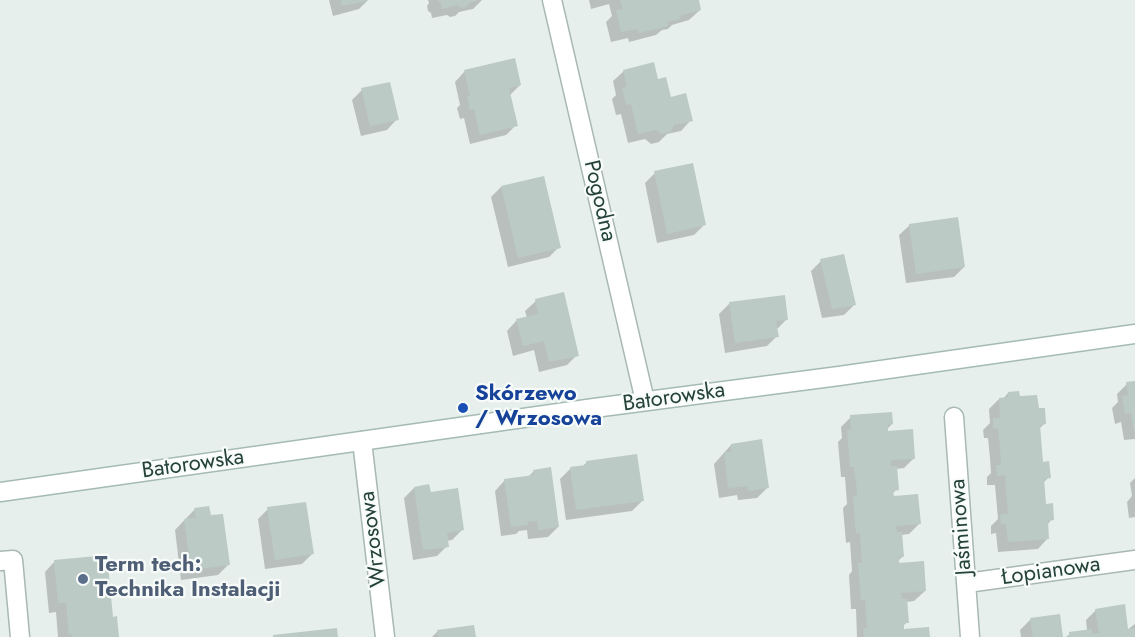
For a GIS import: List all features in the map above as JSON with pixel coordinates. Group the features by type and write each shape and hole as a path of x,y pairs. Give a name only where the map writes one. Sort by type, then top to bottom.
{"street":[{"name":"Pogodna","path":"552,0 645,401"},
{"name":"Batorowska","path":"0,492 1135,334"},
{"name":"Jaśminowa","path":"954,417 970,637"},
{"name":"Wrzosowa","path":"362,441 385,637"},
{"path":"0,561 13,560 20,637"},
{"name":"Łopianowa","path":"967,583 1135,560"}],"building":[{"path":"341,0 366,0 366,1 342,6"},
{"path":"437,0 477,1 461,8 458,5 442,9 441,3"},
{"path":"620,0 699,0 701,10 679,16 680,19 667,22 668,26 639,33 638,29 621,32 616,10 623,9"},
{"path":"515,58 521,85 509,88 518,126 480,135 474,109 470,110 467,96 470,96 464,70"},
{"path":"654,62 658,79 666,77 671,97 686,93 693,121 674,125 671,132 662,134 656,130 638,134 631,104 626,105 622,88 627,86 623,70"},
{"path":"390,82 399,120 370,126 361,88"},
{"path":"693,163 706,225 667,234 654,171"},
{"path":"544,176 561,248 518,258 501,186"},
{"path":"958,217 965,267 916,274 909,224"},
{"path":"844,254 856,305 832,309 820,259"},
{"path":"564,292 579,356 549,362 544,341 523,346 516,319 538,314 535,299"},
{"path":"785,295 788,320 776,321 779,337 735,343 729,302"},
{"path":"1135,381 1134,431 1131,413 1125,414 1122,396 1128,395 1126,382"},
{"path":"1019,391 1020,396 1037,395 1039,408 1045,408 1046,424 1040,425 1043,462 1049,461 1051,478 1044,479 1046,504 1053,503 1054,520 1048,521 1049,539 1008,542 1006,524 1001,524 1000,514 1008,514 1005,475 997,476 996,465 1001,465 1000,447 998,428 993,429 993,418 1000,418 999,398 1008,397 1008,392"},
{"path":"892,412 893,424 888,425 888,431 913,429 915,459 891,460 891,466 897,466 899,490 893,491 894,496 918,494 921,524 896,526 897,532 902,532 904,557 899,557 899,563 924,561 926,591 901,593 902,599 907,598 909,623 904,623 904,629 929,627 930,637 864,637 863,628 867,628 865,600 861,600 858,563 862,563 860,533 856,533 853,496 857,496 856,481 854,467 850,467 847,430 851,430 850,415"},
{"path":"762,439 769,488 748,491 747,486 728,488 724,452 731,452 731,444"},
{"path":"637,454 644,501 576,510 570,467 586,465 586,461"},
{"path":"551,467 559,527 538,530 537,521 527,522 528,525 511,527 504,479 534,475 533,470"},
{"path":"429,484 431,492 458,488 464,530 447,533 449,547 423,550 414,487"},
{"path":"306,502 314,554 275,560 267,507"},
{"path":"209,506 211,515 223,514 230,565 191,570 184,519 196,518 194,508"},
{"path":"107,555 113,617 117,616 119,637 72,637 72,634 69,635 66,603 58,603 54,560"},
{"path":"1125,604 1128,629 1135,628 1135,637 1069,637 1069,632 1092,629 1092,634 1099,633 1095,609"},
{"path":"1060,614 1063,637 1033,637 1030,618"},
{"path":"474,625 476,637 438,637 437,630"},
{"path":"337,628 338,637 273,637 273,635"}],"place":[{"name":"Skórzewo / Wrzosowa","path":"463,408"},
{"name":"Term tech: Technika Instalacji","path":"83,579"}]}
